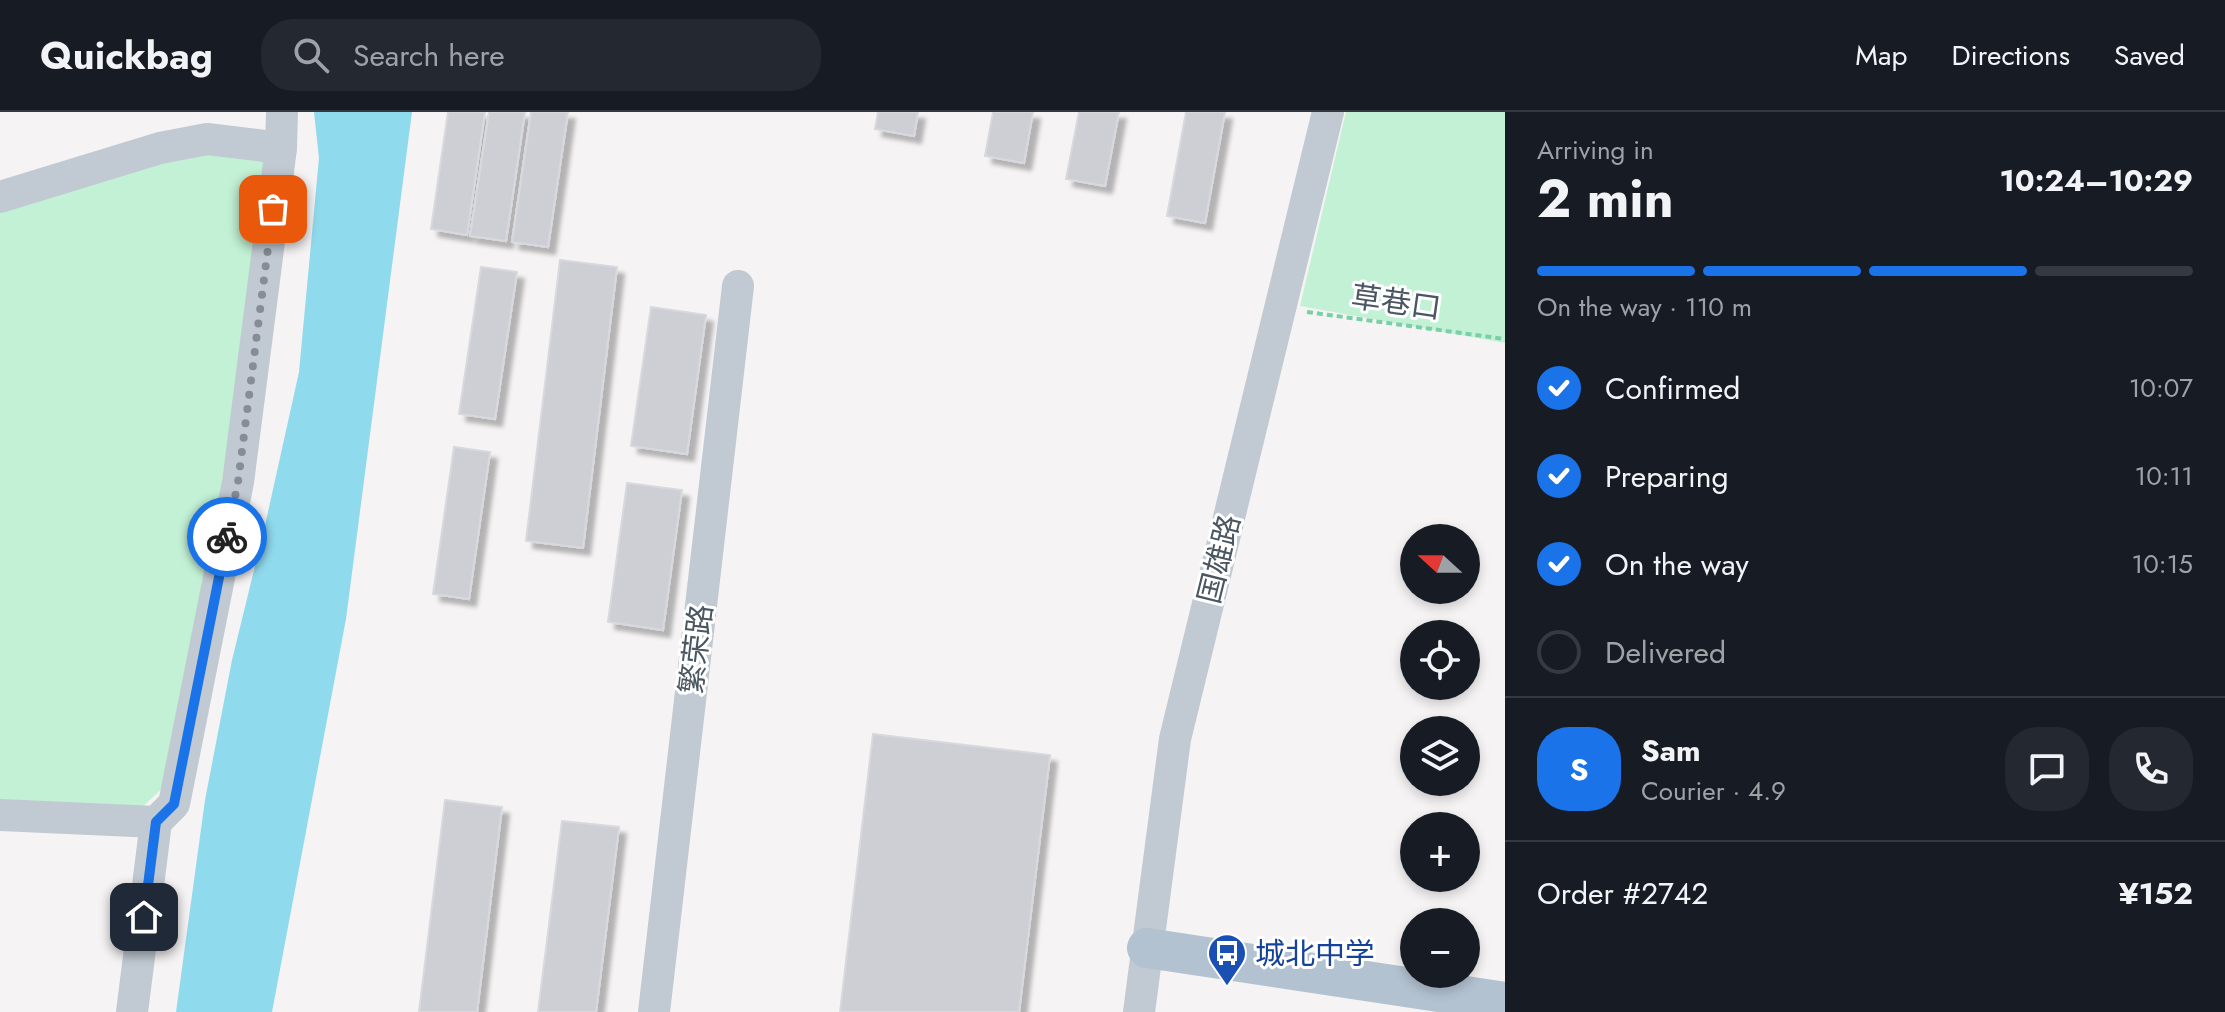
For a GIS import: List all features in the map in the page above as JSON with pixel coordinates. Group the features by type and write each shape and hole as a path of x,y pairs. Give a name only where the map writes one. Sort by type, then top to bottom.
{"main road":[{"path":"1147,948 1505,1002"}],"street":[{"path":"132,1012 156,822 174,804 238,482 281,148 282,112"},
{"name":"国雄路","path":"1139,1012 1175,739 1328,112"},
{"path":"0,197 160,148 207,139 281,148"},
{"name":"繁荣路","path":"654,1012 738,286"},
{"path":"0,815 156,822"}],"path":[{"name":"草巷口","path":"1281,309 1505,339"}],"green space":[{"path":"1346,112 1505,112 1505,343 1300,306"},
{"path":"160,148 268,158 195,671 165,786 139,810 0,802 0,197"}],"water":[{"path":"314,112 412,112 346,619 272,1012 176,1012 205,800 232,660 299,372 319,158"}],"building":[{"path":"448,112 485,112 467,235 431,229"},
{"path":"489,112 525,112 506,241 470,236"},
{"path":"531,112 568,112 548,247 512,242"},
{"path":"878,112 918,112 914,136 875,129"},
{"path":"993,112 1033,112 1024,163 985,156"},
{"path":"1079,112 1119,112 1105,186 1066,179"},
{"path":"1186,112 1225,112 1205,223 1167,216"},
{"path":"560,260 617,267 583,548 526,541"},
{"path":"481,267 517,272 495,419 459,414"},
{"path":"651,307 706,315 687,454 631,446"},
{"path":"454,447 490,452 469,599 433,594"},
{"path":"627,483 682,490 663,630 608,622"},
{"path":"873,734 1050,755 1019,1012 840,1012"},
{"path":"445,800 502,807 477,1012 419,1012"},
{"path":"562,821 619,827 596,1012 538,1012"}],"way so far":[{"path":"227,537 238,482 273,209"}],"place":[{"name":"城北中学","path":"1227,987"}],"route":[{"path":"144,917 156,822 174,804 227,537"}]}
